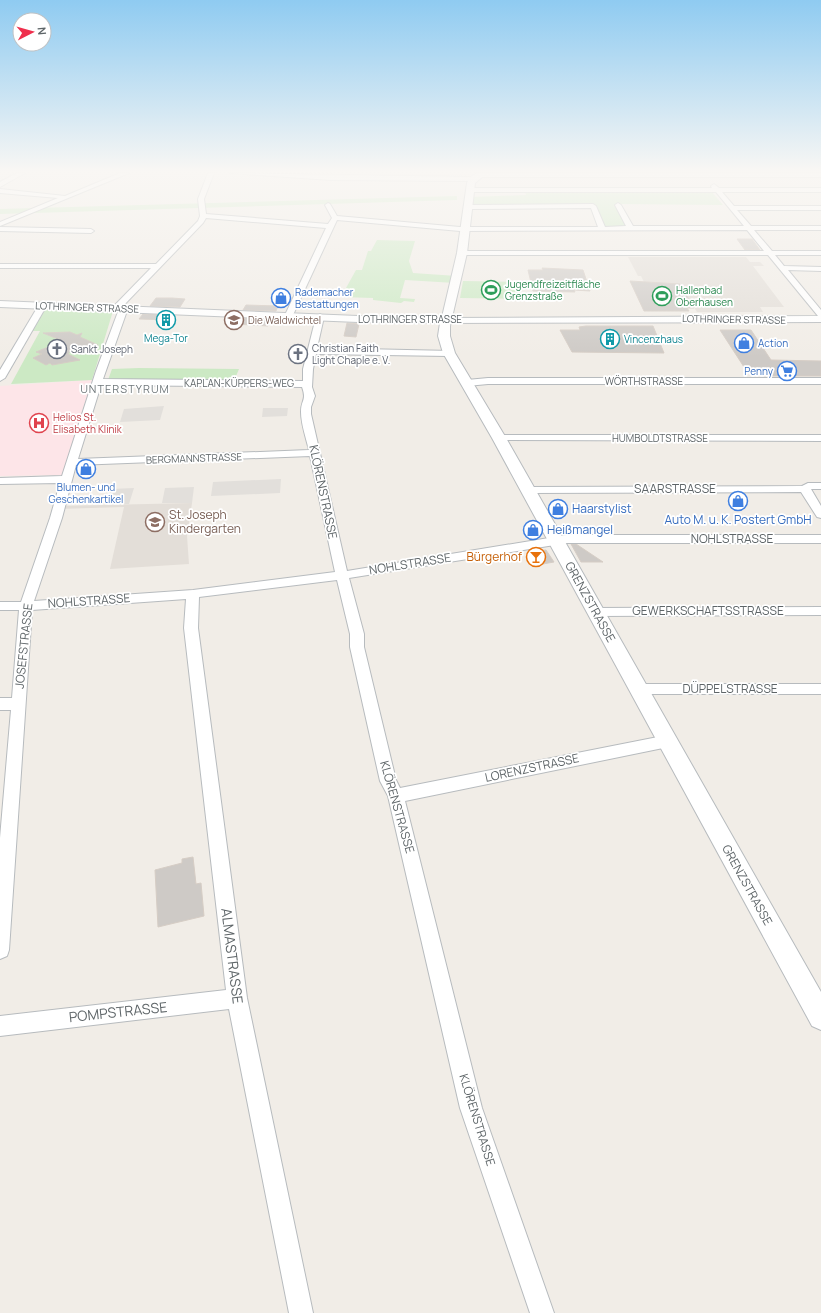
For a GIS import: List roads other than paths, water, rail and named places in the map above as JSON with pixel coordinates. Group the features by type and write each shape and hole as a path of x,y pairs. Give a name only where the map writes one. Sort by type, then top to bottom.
{"street":[{"path":"120,308 156,266 190,234"},
{"path":"289,316 326,234"},
{"name":"GRENZSTRASSE","path":"465,234 444,336 449,352 499,438 821,1017"},
{"path":"755,234 821,315"},
{"path":"462,253 821,253"},
{"path":"0,266 156,266"},
{"path":"782,268 821,269"},
{"name":"LOTHRINGER STRASSE","path":"0,304 289,316 447,320 821,319"},
{"path":"1,373 43,305"},
{"name":"JOSEFSTRASSE","path":"0,950 6,796 19,704 26,606 56,518 66,480 73,462 120,308"},
{"name":"KLÖRENSTRASSE","path":"320,317 312,351 307,384 310,396 306,407 306,414 316,453 342,575 357,634 357,647 388,781 396,796 472,1108 542,1313"},
{"path":"312,351 449,352"},
{"name":"WÖRTHSTRASSE","path":"467,383 488,381 821,381"},
{"name":"KAPLAN-KÜPPERS-WEG","path":"98,382 307,384"},
{"name":"HUMBOLDTSTRASSE","path":"499,438 821,438"},
{"name":"BERGMANNSTRASSE","path":"73,462 316,453"},
{"path":"0,481 66,480"},
{"name":"SAARSTRASSE","path":"528,490 806,489 808,486 821,486"},
{"path":"806,489 821,515"},
{"name":"NOHLSTRASSE","path":"0,606 26,606 193,594 342,575 572,538 821,539"},
{"name":"ALMASTRASSE","path":"193,594 191,628 237,998 301,1313"},
{"name":"GEWERKSCHAFTSSTRASSE","path":"596,612 821,611"},
{"name":"DÜPPELSTRASSE","path":"639,689 821,689"},
{"path":"0,704 19,704"},
{"name":"LORENZSTRASSE","path":"396,796 668,741"},
{"name":"POMPSTRASSE","path":"0,1026 237,998"}],"place":[{"name":"Jugendfreizeitfläche Grenzstraße","path":"491,290"},
{"name":"Hallenbad Oberhausen","path":"662,296"},
{"name":"Rademacher Bestattungen","path":"281,298"},
{"name":"Mega-Tor","path":"166,320"},
{"name":"Die Waldwichtel","path":"234,320"},
{"name":"Vincenzhaus","path":"610,339"},
{"name":"Action","path":"744,343"},
{"name":"Sankt Joseph","path":"57,349"},
{"name":"Christian Faith Light Chaple e. V.","path":"298,354"},
{"name":"Penny","path":"787,371"},
{"name":"Helios St. Elisabeth Klinik","path":"39,423"},
{"name":"Blumen- und Geschenkartikel","path":"86,469"},
{"name":"Auto M. u. K. Postert GmbH","path":"738,501"},
{"name":"Haarstylist","path":"558,509"},
{"name":"St. Joseph Kindergarten","path":"155,522"},
{"name":"Heißmangel","path":"533,530"},
{"name":"Bürgerhof","path":"536,557"}],"district":[{"name":"UNTERSTYRUM","path":"125,389"}]}
